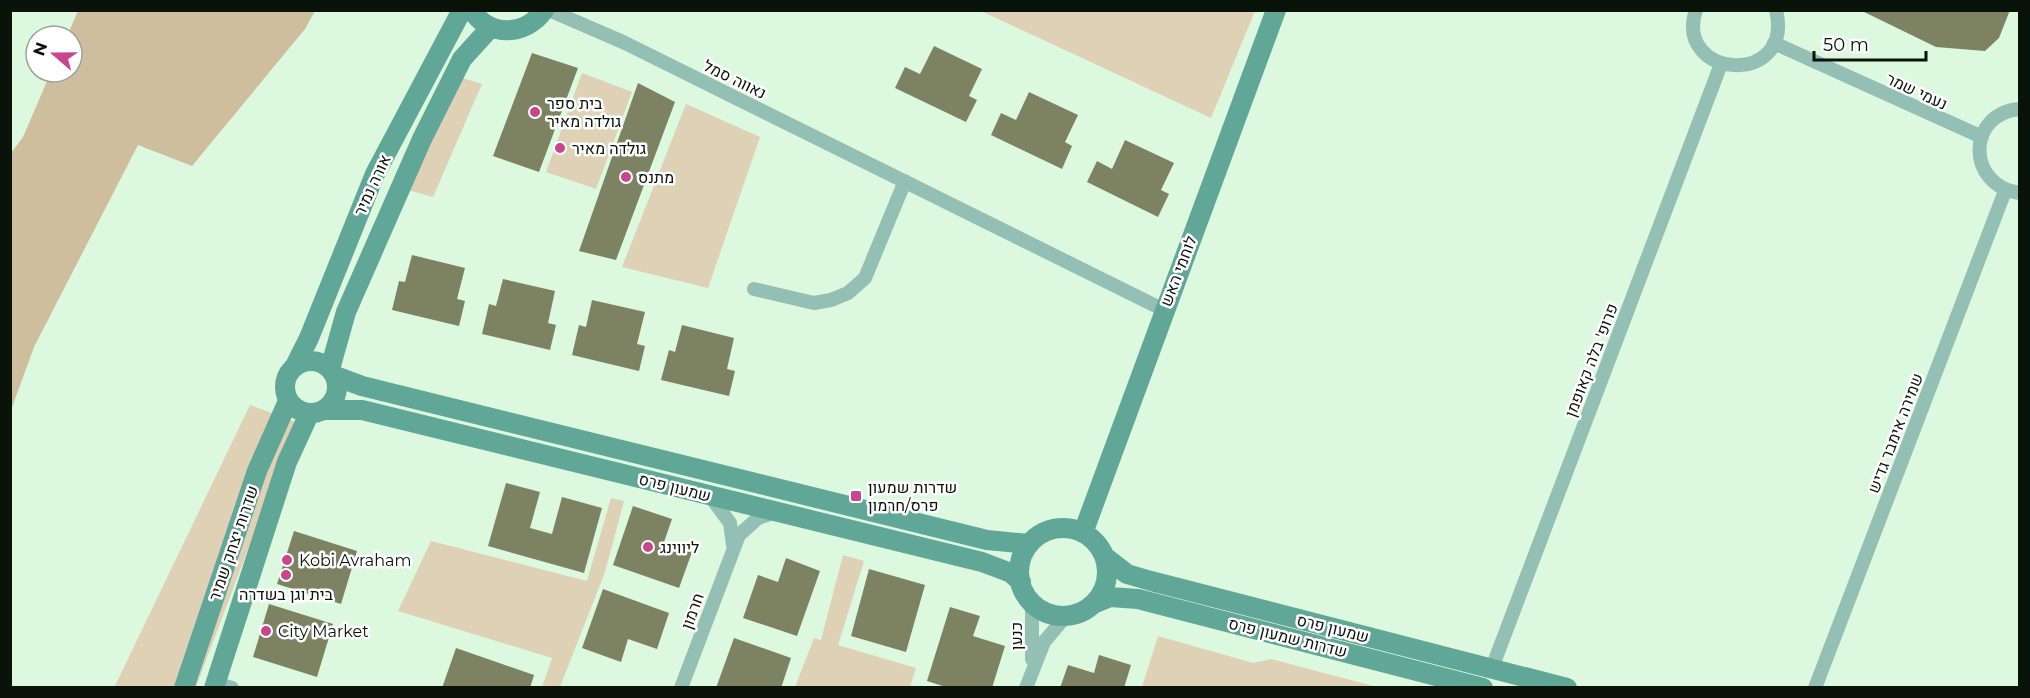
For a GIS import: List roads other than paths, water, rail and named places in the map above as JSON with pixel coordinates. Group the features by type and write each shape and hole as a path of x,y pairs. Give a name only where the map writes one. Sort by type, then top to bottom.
{"street":[{"name":"אורה נמיר","path":"295,366 309,338 375,174 462,10"},
{"path":"472,10 491,27 502,31 531,24 544,10"},
{"name":"נאווה סמל","path":"549,10 623,42 1164,310"},
{"name":"לוחמי האש","path":"1083,533 1276,10"},
{"path":"1696,10 1694,28 1696,39 1702,49 1721,64 1733,67 1757,61 1774,43 1778,32 1776,10"},
{"name":"אורה נמיר","path":"332,373 346,312 422,139 462,59 491,27"},
{"name":"נעמי שמר","path":"1774,43 1982,137"},
{"name":"פרופ' בלה קאופמן","path":"1492,668 1721,64"},
{"path":"2019,109 2001,114 1991,121 1982,137 1979,154 1981,165 1995,184 2005,190 2019,193"},
{"path":"754,290 814,303 831,300 848,293 865,278 905,181"},
{"name":"שמירה אימבר גדיש","path":"1815,687 2005,190"},
{"path":"317,361 332,373 337,383 335,398 317,412 293,408 285,394 285,378 295,366 302,362 317,361"},
{"name":"שמעון פרס","path":"332,373 354,384 987,540 1029,544"},
{"name":"שדרות יצחק שמיר","path":"184,687 257,471 288,401"},
{"name":"שמעון פרס","path":"317,412 362,410 982,562 1011,573 1021,582"},
{"name":"שדרות יצחק שמיר","path":"220,686 287,462 317,412"},
{"path":"710,496 730,523 733,547"},
{"name":"חרמון","path":"681,687 733,547 747,526 758,518 777,512"},
{"path":"1059,528 1083,533 1099,547 1104,557 1107,577 1101,594 1083,611 1066,616 1046,613 1032,602 1021,582 1020,563 1029,544 1048,531 1059,528"},
{"name":"שמעון פרס","path":"1104,557 1122,571 1151,582 1567,687"},
{"name":"שדרות שמעון פרס","path":"1093,604 1110,597 1138,598 1484,687"},
{"name":"כנען","path":"1032,602 1032,670"},
{"name":"כנען","path":"1026,687 1044,642 1066,616"}],"place":[{"name":"בית ספר גולדה מאיר","path":"535,112"},
{"name":"גולדה מאיר","path":"560,148"},
{"name":"מתנס","path":"626,177"},
{"name":"שדרות שמעון פרס/חרמון","path":"856,496"},
{"name":"ליווינג","path":"648,547"},
{"name":"Kobi Avraham","path":"287,560"},
{"name":"בית וגן בשדרה","path":"286,575"},
{"name":"City Market","path":"266,631"}]}
